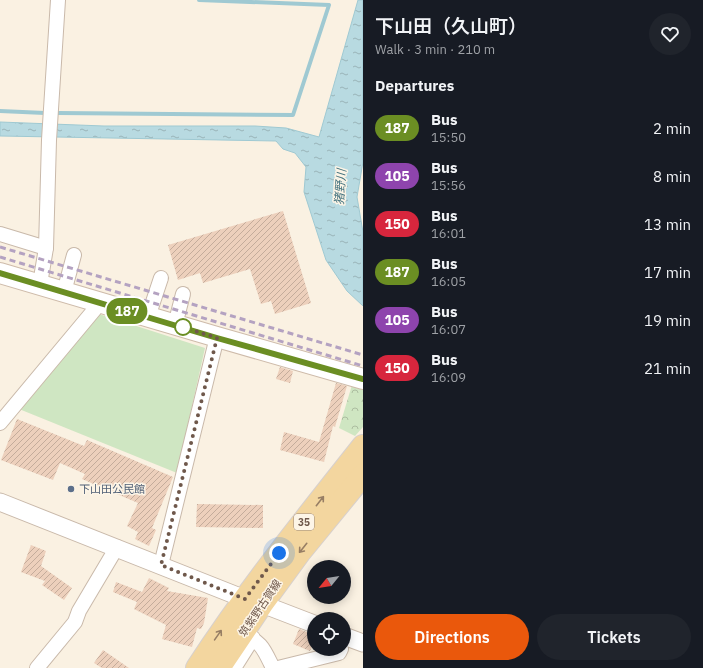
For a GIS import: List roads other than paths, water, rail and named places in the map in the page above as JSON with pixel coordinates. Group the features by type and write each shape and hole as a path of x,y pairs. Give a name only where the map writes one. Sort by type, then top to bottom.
{"main road":[{"path":"0,273 217,338 363,379"},
{"name":"筑紫野古賀線","path":"219,668 247,637 253,601 363,446"},
{"name":"筑紫野古賀線","path":"197,668 216,637 300,552 363,475"}],"street":[{"path":"40,284 46,248 49,140 58,0"},
{"path":"0,234 46,248"},
{"path":"64,292 74,255"},
{"path":"148,317 161,278"},
{"path":"174,325 183,294"},
{"path":"0,423 100,303"},
{"path":"161,565 217,338"},
{"path":"0,502 307,621"},
{"path":"36,668 75,622 79,611 117,547"},
{"path":"234,668 247,637 261,646 273,668"},
{"path":"278,668 327,656"}],"water":[{"name":"猪野川","path":"358,0 363,0 363,162 357,197 363,232 363,306 347,291 326,260 304,192 306,167 295,153 283,149 276,141 0,136 0,122 104,126 255,126 286,128 319,137"}],"waterway":[{"path":"58,113 293,115 329,5 199,0"},
{"path":"0,111 45,113"}],"railway":[{"path":"0,247 363,355"},
{"path":"0,257 363,366"}],"place":[{"name":"下山田公民館","path":"71,489"}]}
